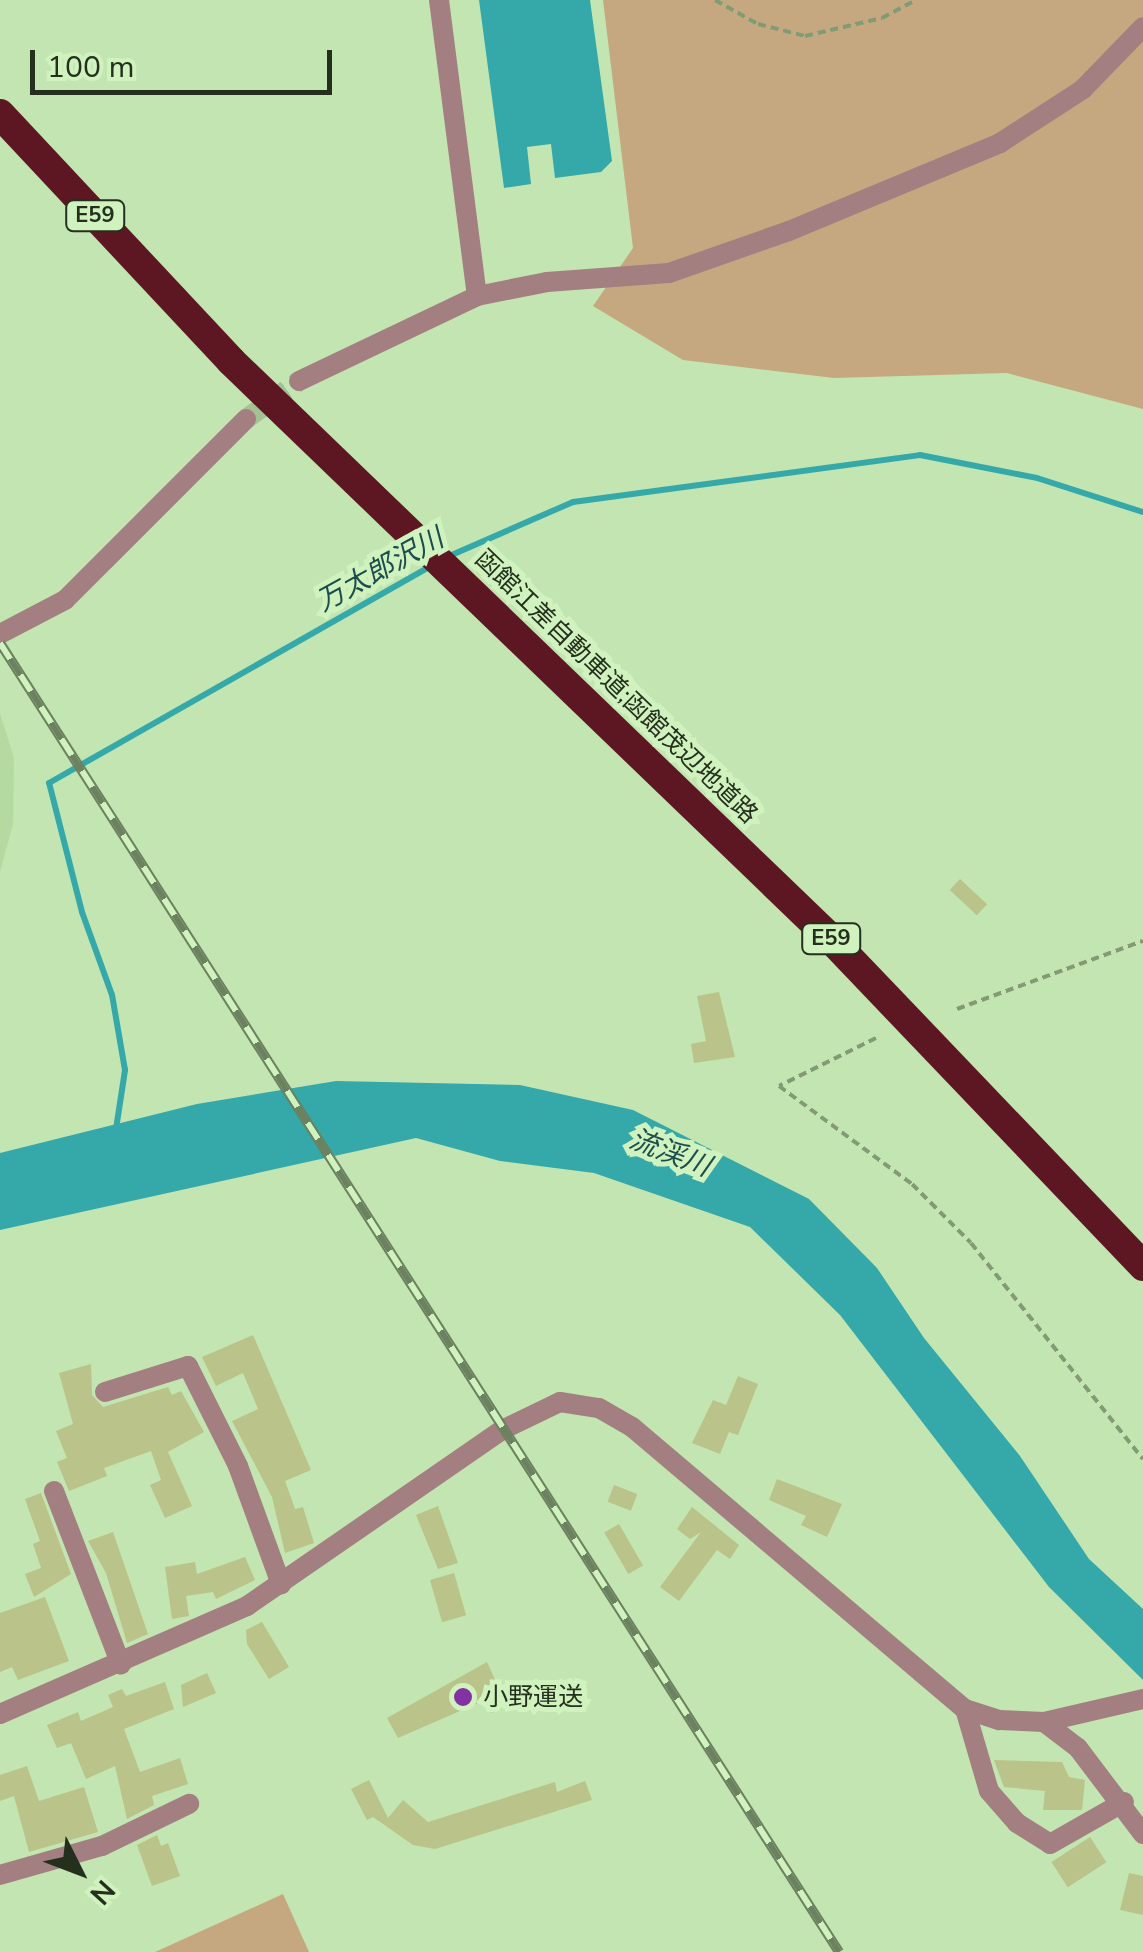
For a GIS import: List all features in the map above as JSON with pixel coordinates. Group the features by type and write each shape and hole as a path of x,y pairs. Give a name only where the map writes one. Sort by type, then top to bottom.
{"highway":[{"name":"函館江差自動車道;函館茂辺地道路","path":"0,114 189,317 867,976 1143,1266"},
{"path":"0,138 189,317"}],"street":[{"path":"438,0 477,296"},
{"path":"299,381 477,296 546,282 669,273 789,232 1034,124 1083,88 1143,28"},
{"path":"0,634 66,600 246,419"},
{"path":"106,1392 188,1366 238,1466 281,1584"},
{"path":"0,1714 200,1631 281,1584 527,1414 542,1406 580,1403 632,1426 965,1709 998,1720 1044,1722 1143,1700"},
{"path":"54,1491 121,1665"},
{"path":"965,1709 989,1790 1017,1823 1050,1844 1124,1802"},
{"path":"1044,1722 1078,1748 1124,1802 1143,1834"},
{"path":"0,1875 102,1846 190,1804"}],"path":[{"path":"715,0 758,24 806,36 882,18 916,0"},
{"path":"957,1009 1143,941"},
{"path":"876,1038 779,1086 912,1184 970,1243 1143,1459"}],"shaded area":[{"path":"603,0 1143,0 1143,409 1007,373 834,378 683,360 593,306 633,248"},
{"path":"0,713 14,758 13,824 0,872"},
{"path":"283,1894 309,1952 155,1952"}],"water":[{"path":"479,0 590,0 612,161 601,172 555,178 551,144 527,147 531,184 504,188"},
{"name":"流渓川","path":"336,1081 520,1085 633,1110 809,1199 877,1268 924,1338 1020,1456 1089,1559 1143,1609 1143,1680 1049,1587 840,1315 750,1227 594,1173 500,1161 416,1138 0,1230 0,1153 197,1104"}],"building":[{"path":"960,879 987,904 977,915 950,890"},
{"path":"719,992 735,1057 694,1063 691,1044 706,1041 697,996"},
{"path":"253,1335 311,1470 285,1481 295,1509 303,1507 314,1543 285,1553 272,1497 232,1421 258,1409 243,1373 216,1386 202,1357"},
{"path":"91,1364 92,1395 103,1407 168,1387 172,1395 181,1391 204,1432 168,1452 192,1506 165,1518 150,1485 161,1480 151,1451 104,1468 107,1476 69,1491 57,1462 67,1458 56,1431 73,1424 59,1373"},
{"path":"738,1376 758,1384 738,1435 729,1432 720,1454 692,1443 713,1400 726,1405"},
{"path":"777,1479 842,1504 827,1537 801,1525 806,1516 769,1500"},
{"path":"614,1485 637,1494 631,1511 608,1502"},
{"path":"41,1493 71,1574 34,1597 25,1574 41,1568 33,1544 40,1541 25,1499"},
{"path":"438,1506 458,1563 438,1569 416,1515"},
{"path":"692,1507 739,1545 730,1559 717,1550 679,1601 660,1587 701,1532 690,1539 677,1529"},
{"path":"619,1524 643,1566 628,1574 604,1532"},
{"path":"113,1532 148,1634 127,1643 106,1573 88,1541"},
{"path":"245,1557 255,1580 216,1599 213,1592 186,1596 189,1616 172,1619 165,1567 195,1562 197,1574"},
{"path":"454,1573 466,1615 442,1622 430,1580"},
{"path":"45,1597 69,1661 18,1680 12,1667 0,1672 0,1613"},
{"path":"262,1622 289,1667 269,1679 247,1644 246,1630"},
{"name":"小野運送","path":"487,1662 507,1706 491,1713 485,1700 398,1738 387,1718"},
{"path":"207,1673 216,1693 183,1707 181,1685"},
{"path":"165,1682 174,1709 124,1729 140,1772 180,1758 188,1784 152,1796 154,1805 127,1819 115,1766 86,1779 71,1743 57,1748 47,1725 78,1712 81,1721 113,1707 108,1695 122,1689 126,1696"},
{"path":"994,1760 1062,1762 1069,1777 1085,1780 1082,1810 1043,1810 1045,1791 1004,1787"},
{"path":"27,1766 39,1801 84,1787 98,1832 29,1852 14,1796 0,1801 0,1775"},
{"path":"369,1780 388,1818 403,1800 428,1822 555,1782 557,1792 585,1781 592,1800 435,1849 413,1845 373,1817 367,1820 351,1789"},
{"path":"157,1835 161,1846 168,1843 180,1876 152,1886 137,1845"},
{"path":"1090,1837 1106,1862 1068,1887 1051,1862"},
{"path":"1129,1873 1143,1876 1143,1915 1120,1910"}],"waterway":[{"name":"万太郎沢川","path":"447,557 573,502 920,455 1037,478 1143,512"},
{"name":"万太郎沢川","path":"116,1129 125,1070 112,995 82,912 49,783 432,565"}],"tunnel":[{"path":"246,419 299,381"}],"railway":[{"path":"0,643 839,1952"}],"place":[{"name":"小野運送","path":"463,1697"}]}
